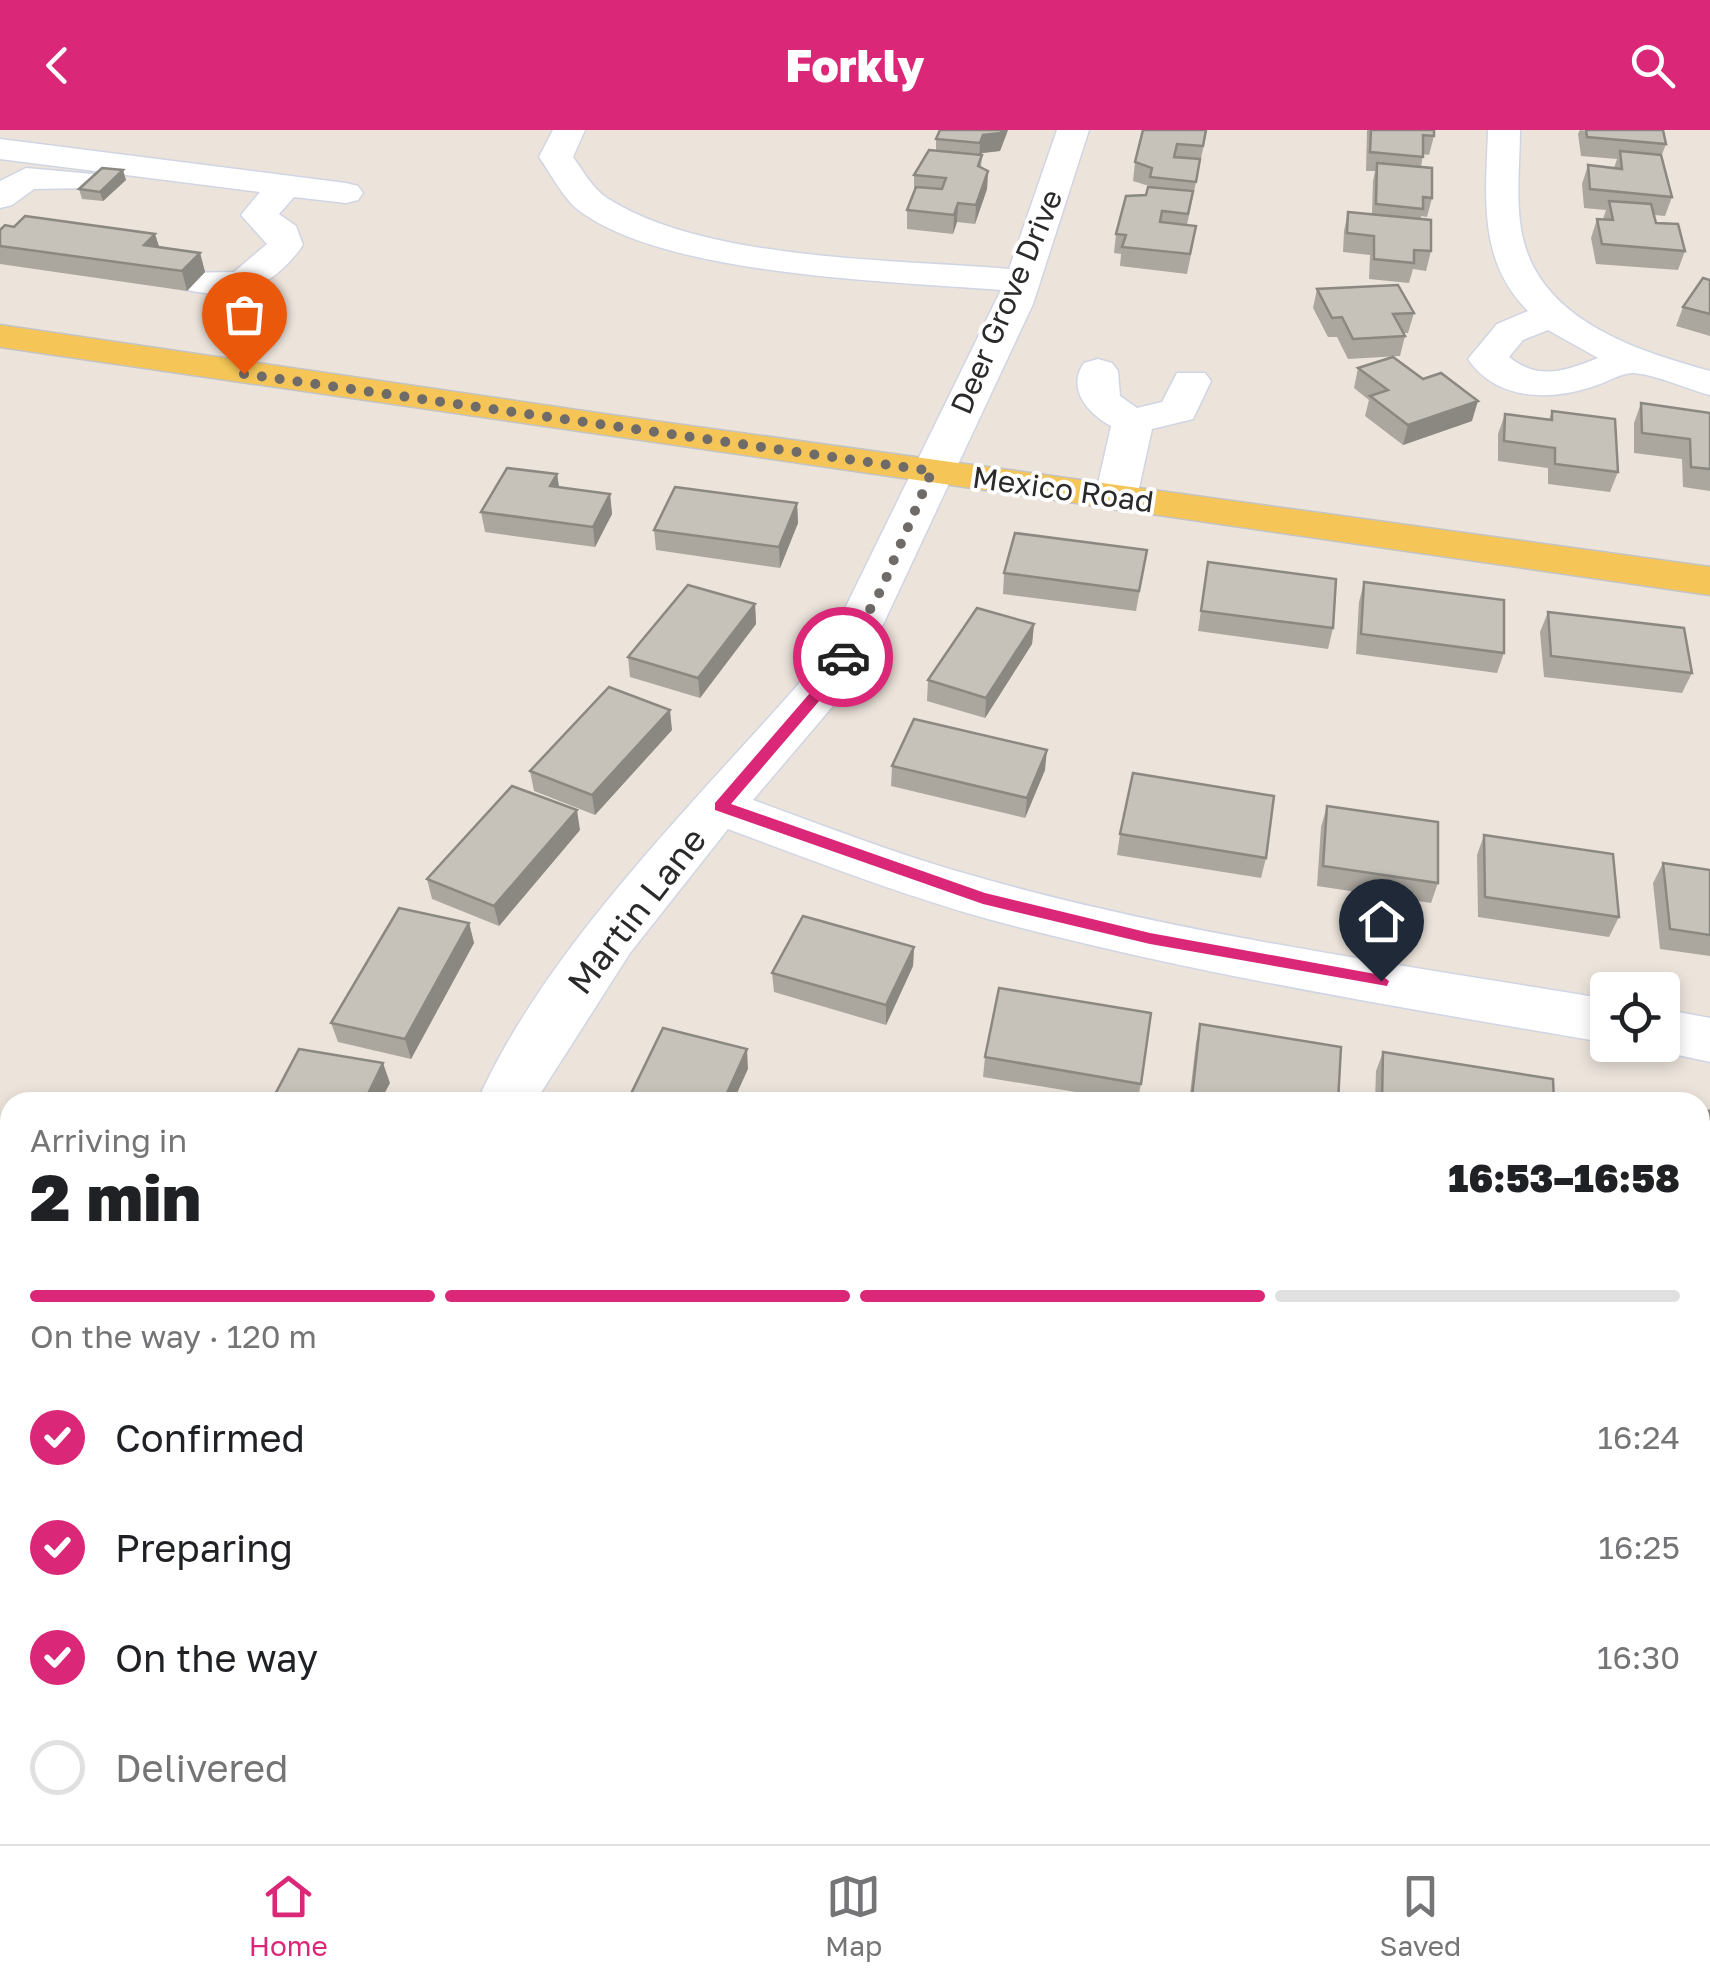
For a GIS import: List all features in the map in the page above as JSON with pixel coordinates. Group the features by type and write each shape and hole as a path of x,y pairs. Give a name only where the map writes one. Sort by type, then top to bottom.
{"main road":[{"name":"Mexico Road","path":"0,336 1710,581"}],"street":[{"path":"569,130 556,157 593,205 660,237 733,251 1022,281"},
{"name":"Deer Grove Drive","path":"932,471 1022,281 1060,179 1073,130"},
{"path":"1504,130 1507,247 1520,278 1554,314 1632,358 1710,384"},
{"path":"0,149 271,202"},
{"path":"0,198 26,178 271,202 346,193"},
{"path":"196,281 232,286 257,278 287,240 271,202"},
{"path":"1554,314 1510,332 1487,359 1506,378 1550,388 1632,358"},
{"path":"1098,371 1095,388 1100,399 1133,421 1178,410 1191,381"},
{"path":"1116,497 1133,421"},
{"name":"Martin Lane","path":"511,1092 538,1040 605,946 821,689 881,590 932,471"},
{"path":"720,806 896,871 1062,918 1251,958 1590,1018"},
{"path":"1680,1034 1710,1040"}],"building":[{"path":"940,130 1002,130 983,135 980,143 936,139"},
{"path":"1143,130 1206,130 1203,146 1177,144 1174,157 1200,159 1196,182 1150,177 1152,168 1135,162"},
{"path":"1371,130 1434,130 1434,136 1423,135 1423,157 1370,152"},
{"path":"1586,130 1663,130 1666,144 1587,137"},
{"path":"929,150 982,155 978,166 988,171 976,205 958,203 954,215 907,210 916,187 942,189 946,178 914,175"},
{"path":"1620,151 1661,155 1672,197 1590,189 1588,165 1622,169"},
{"path":"1377,163 1432,168 1432,198 1423,197 1423,209 1376,204"},
{"path":"102,168 123,170 100,192 79,189"},
{"path":"1148,187 1193,191 1188,214 1162,211 1160,222 1196,226 1190,254 1122,247 1126,235 1116,234 1126,196 1146,195"},
{"path":"1609,201 1651,204 1656,223 1678,224 1685,251 1602,244 1597,219 1613,220"},
{"path":"1348,212 1431,220 1431,251 1414,250 1414,263 1374,259 1374,236 1347,233"},
{"path":"25,216 155,234 144,245 200,253 182,271 0,246 0,230 5,225 14,227"},
{"path":"1703,278 1710,280 1710,314 1683,307"},
{"path":"1398,285 1414,313 1393,314 1405,336 1353,339 1342,317 1332,318 1317,289"},
{"path":"1393,357 1423,379 1441,373 1478,401 1408,425 1370,396 1388,390 1358,368"},
{"path":"1641,403 1710,413 1710,469 1691,467 1690,439 1642,433"},
{"path":"1552,411 1615,419 1618,472 1555,464 1555,448 1504,441 1505,414 1552,420"},
{"path":"507,468 557,474 550,486 610,494 593,527 481,512"},
{"path":"675,487 797,503 779,547 654,530"},
{"path":"1015,533 1147,550 1139,591 1004,573"},
{"path":"1208,562 1336,579 1333,628 1201,611"},
{"path":"1364,582 1504,600 1504,653 1361,634"},
{"path":"688,585 755,604 698,678 628,657"},
{"path":"977,608 1034,624 986,698 928,680"},
{"path":"1548,612 1684,628 1692,673 1551,656"},
{"path":"609,687 670,710 592,795 530,771"},
{"path":"914,719 1047,750 1027,798 892,766"},
{"path":"1133,773 1274,796 1266,858 1120,834"},
{"path":"512,786 577,810 494,906 427,879"},
{"path":"1327,806 1438,822 1438,883 1323,866"},
{"path":"1484,835 1613,854 1619,917 1485,897"},
{"path":"1663,863 1710,870 1710,935 1670,929"},
{"path":"399,908 469,923 405,1039 331,1023"},
{"path":"803,916 914,947 886,1005 772,973"},
{"path":"999,988 1151,1013 1141,1084 985,1057"},
{"path":"1200,1024 1341,1047 1339,1092 1193,1092"},
{"path":"663,1028 747,1049 728,1092 632,1092"},
{"path":"299,1049 383,1063 369,1092 276,1092"},
{"path":"1383,1052 1553,1079 1554,1092 1382,1092"}],"way so far":[{"path":"244,374 932,471 881,590 843,657"}],"route":[{"path":"843,657 821,689 720,806 879,865 983,898 1150,938 1381,981"}]}
